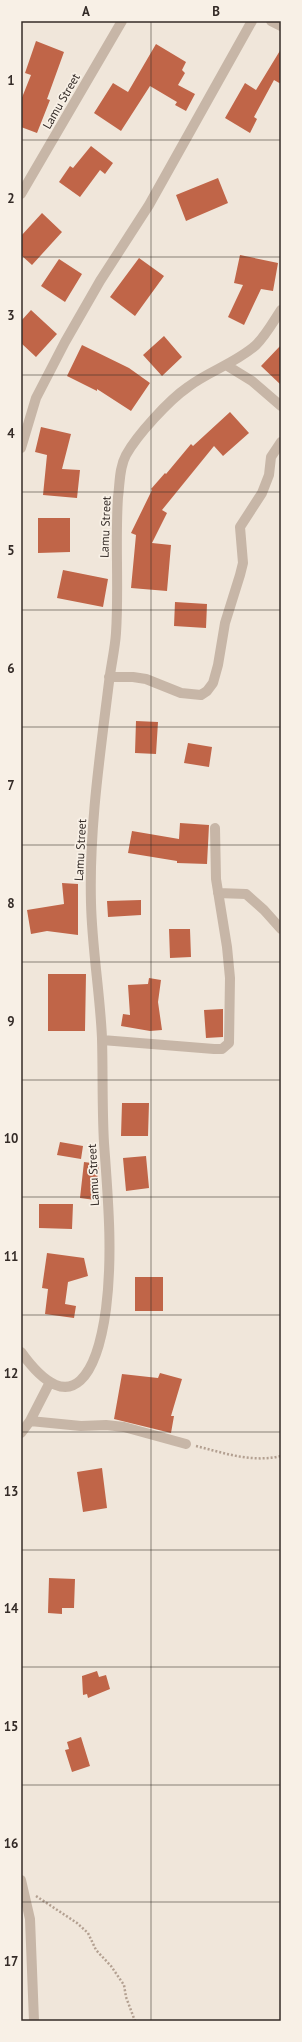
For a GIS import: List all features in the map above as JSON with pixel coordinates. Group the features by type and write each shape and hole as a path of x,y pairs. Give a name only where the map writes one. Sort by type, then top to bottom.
{"street":[{"name":"Lamu Street","path":"21,194 122,21"},
{"path":"21,448 36,398 58,354 100,281 149,205 252,21"},
{"path":"271,21 281,26"},
{"name":"Lamu Street","path":"21,1352 37,1373 50,1382 63,1388 76,1386 83,1379 92,1364 102,1338 108,1294 109,1226 103,1123 102,1040 91,905 91,847 109,678 116,634 116,526 120,472 125,458 152,422 185,388 226,365 256,345 268,331 281,310"},
{"path":"226,365 252,381 281,406"},
{"path":"109,678 133,677 146,679 181,693 201,695 207,691 213,683 218,665 225,623 241,569 240,527 262,493 269,475 272,457 281,442"},
{"path":"102,1040 214,1049 226,1047 229,1043 230,978 227,947 218,893 215,828"},
{"path":"218,893 246,894 264,910 281,929"},
{"path":"21,1433 30,1422 50,1382"},
{"path":"30,1422 70,1426 124,1427 186,1444"},
{"path":"22,1884 30,1919 34,2021"}],"path":[{"path":"186,1444 241,1457 267,1460 281,1456"},
{"path":"22,1884 77,1923 88,1933 96,1950 111,1966 124,1985 126,1997 135,2021"}],"building":[{"path":"36,41 64,52 47,99 50,100 37,133 21,127 21,100 31,75 25,73"},
{"path":"156,44 186,62 182,70 185,73 178,85 195,94 186,111 175,105 177,102 150,86 121,131 94,113 113,83 128,92"},
{"path":"281,49 281,84 274,80 254,117 257,119 250,133 225,118 245,83 256,90"},
{"path":"91,146 113,163 105,174 100,170 80,197 59,182 70,166 73,168"},
{"path":"218,178 228,203 186,221 176,195"},
{"path":"42,213 62,232 32,265 21,255 21,236"},
{"path":"240,255 278,263 273,291 261,289 244,325 228,317 243,285 234,283"},
{"path":"139,258 164,276 135,316 110,297"},
{"path":"59,259 82,274 65,302 41,286"},
{"path":"31,310 57,334 36,357 21,343 21,321"},
{"path":"164,336 182,357 162,376 143,355"},
{"path":"82,345 129,368 150,383 131,411 97,389 97,391 67,376"},
{"path":"281,345 281,385 261,366"},
{"path":"230,412 249,433 223,456 214,446 162,510 167,513 152,543 171,545 167,591 131,588 136,535 131,533 152,490 151,489 165,473 166,474 191,444 193,446"},
{"path":"41,427 71,434 62,469 80,470 77,498 43,495 47,455 35,452"},
{"path":"38,518 70,518 70,552 38,553"},
{"path":"63,570 108,579 103,607 57,598"},
{"path":"175,602 207,604 206,628 174,626"},
{"path":"136,721 158,722 156,754 135,753"},
{"path":"188,743 212,747 209,767 184,763"},
{"path":"180,823 209,825 207,864 177,863 177,861 128,853 132,831 179,839"},
{"path":"62,883 78,884 78,935 47,931 31,934 27,910 64,904"},
{"path":"141,900 141,915 108,917 107,901"},
{"path":"169,929 190,929 191,957 170,958"},
{"path":"48,974 86,974 85,1031 48,1031"},
{"path":"149,978 161,980 158,1002 162,1030 150,1031 121,1026 123,1014 130,1015 128,985 148,984"},
{"path":"223,1009 223,1037 206,1038 204,1010"},
{"path":"122,1103 149,1103 148,1136 121,1136"},
{"path":"60,1142 83,1146 81,1159 57,1155"},
{"path":"146,1156 149,1188 126,1191 123,1158"},
{"path":"84,1162 99,1164 95,1200 80,1198"},
{"path":"39,1204 73,1204 72,1229 39,1228"},
{"path":"47,1253 84,1258 88,1276 68,1282 65,1304 76,1306 74,1318 45,1314 48,1289 42,1288"},
{"path":"135,1277 163,1277 163,1311 135,1311"},
{"path":"160,1373 182,1379 171,1416 174,1416 171,1433 114,1419 122,1374 158,1378"},
{"path":"102,1468 107,1508 83,1512 77,1472"},
{"path":"49,1578 75,1579 74,1608 62,1608 62,1614 48,1613"},
{"path":"97,1671 99,1677 106,1675 110,1689 88,1698 87,1694 83,1695 82,1676"},
{"path":"81,1737 90,1766 72,1772 65,1750 69,1749 67,1742"}]}
